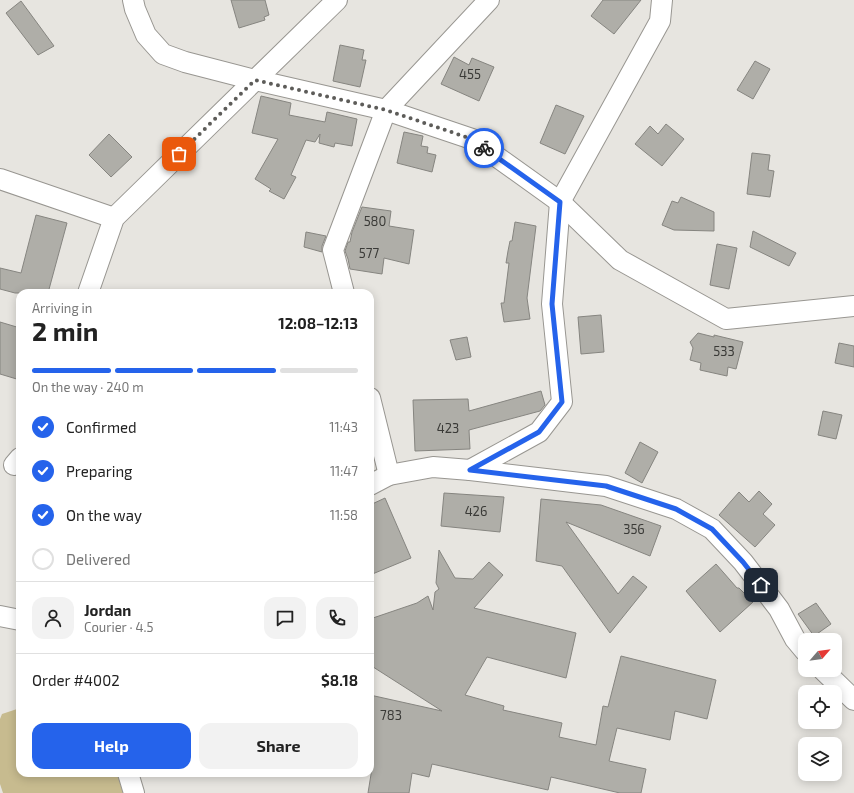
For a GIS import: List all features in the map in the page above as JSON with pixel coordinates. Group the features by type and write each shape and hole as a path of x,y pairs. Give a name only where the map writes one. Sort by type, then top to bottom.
{"street":[{"path":"133,0 135,9 146,35 163,54 185,62 255,80 386,110 472,139 560,202 620,260 726,319 854,306"},
{"path":"89,289 114,218 337,0"},
{"path":"343,289 333,250 386,110 489,0"},
{"path":"470,470 539,432 562,402 552,304 560,202 660,21 662,0"},
{"path":"0,179 114,218"},
{"path":"374,414 389,475"},
{"path":"374,483 389,475 433,467 470,470 606,486 676,509 712,529 743,562 779,609 798,643"},
{"path":"0,616 16,619"},
{"path":"830,677 854,700"},
{"path":"129,777 134,793"}],"shaded area":[{"path":"16,709 16,777 118,777 123,793 3,793 0,784 0,719 2,714"}],"building":[{"path":"231,0 265,0 269,15 264,17 265,20 239,28"},
{"path":"603,0 641,0 614,34 591,16"},
{"path":"21,1 54,46 38,55 6,13"},
{"path":"340,45 364,50 362,60 366,60 360,87 333,81"},
{"path":"454,57 469,65 472,58 494,67 479,101 441,84"},
{"path":"755,61 770,69 753,99 737,90"},
{"path":"261,96 291,103 289,115 325,122 327,112 357,119 352,146 335,143 334,147 319,143 320,134 315,142 306,140 291,175 296,177 284,199 269,191 271,189 255,179 278,139 252,133"},
{"path":"556,105 584,116 565,154 540,143"},
{"path":"666,124 684,139 662,166 635,144 650,126 658,134"},
{"path":"404,132 423,136 421,146 428,147 427,153 436,155 432,172 397,163"},
{"path":"109,134 132,157 111,177 89,155"},
{"path":"752,153 770,155 768,170 774,171 770,197 747,194"},
{"path":"681,197 714,212 714,231 674,230 662,225 672,201 678,203"},
{"path":"362,207 391,211 389,226 414,230 409,264 384,258 382,274 350,269 345,251 348,242 350,242 352,232"},
{"path":"36,215 67,223 49,289 16,289 15,293 0,289 0,268 21,273"},
{"path":"515,222 536,226 527,298 530,319 504,322 501,303 504,303 509,263 506,263"},
{"path":"753,231 796,253 789,266 750,247"},
{"path":"306,232 326,236 322,246 322,252 304,247"},
{"path":"717,244 737,248 729,289 710,285"},
{"path":"601,315 604,352 581,354 578,317"},
{"path":"0,322 16,327 16,379 0,374"},
{"path":"698,333 743,342 736,369 728,367 727,376 700,370 701,363 690,360 693,348 690,342"},
{"path":"467,337 471,357 456,360 450,340"},
{"path":"839,343 854,346 854,367 835,363"},
{"path":"541,391 545,405 540,411 469,430 470,449 415,451 413,400 468,399 469,411"},
{"path":"823,411 842,415 836,439 818,435"},
{"path":"640,442 658,452 642,483 625,473"},
{"path":"759,491 772,504 763,514 775,525 755,547 719,515 739,492 749,502"},
{"path":"444,493 504,497 500,532 441,526"},
{"path":"385,498 411,558 374,573 374,503"},
{"path":"541,499 601,505 661,526 650,556 566,522 618,594 633,576 647,587 610,633 562,566 536,561"},
{"path":"439,550 455,578 473,579 489,562 503,575 474,608 576,633 566,678 487,657 465,695 504,706 503,710 562,723 559,737 596,745 603,706 608,707 621,656 716,680 707,719 675,711 670,740 617,728 609,761 646,769 641,793 620,793 551,777 548,790 432,764 429,777 412,773 409,793 368,793 371,777 374,777 374,696 442,711 374,668 374,618 417,603 428,596 433,610 435,592 439,589 436,583"},
{"path":"716,564 737,588 739,588 753,602 720,632 686,591"},
{"path":"816,603 831,624 818,633 812,633 798,614"}],"way so far":[{"path":"179,154 255,80 386,110 472,139 484,148"}],"route":[{"path":"484,148 560,202 552,304 562,402 539,432 470,470 606,486 676,509 712,529 743,562 761,585"}]}
